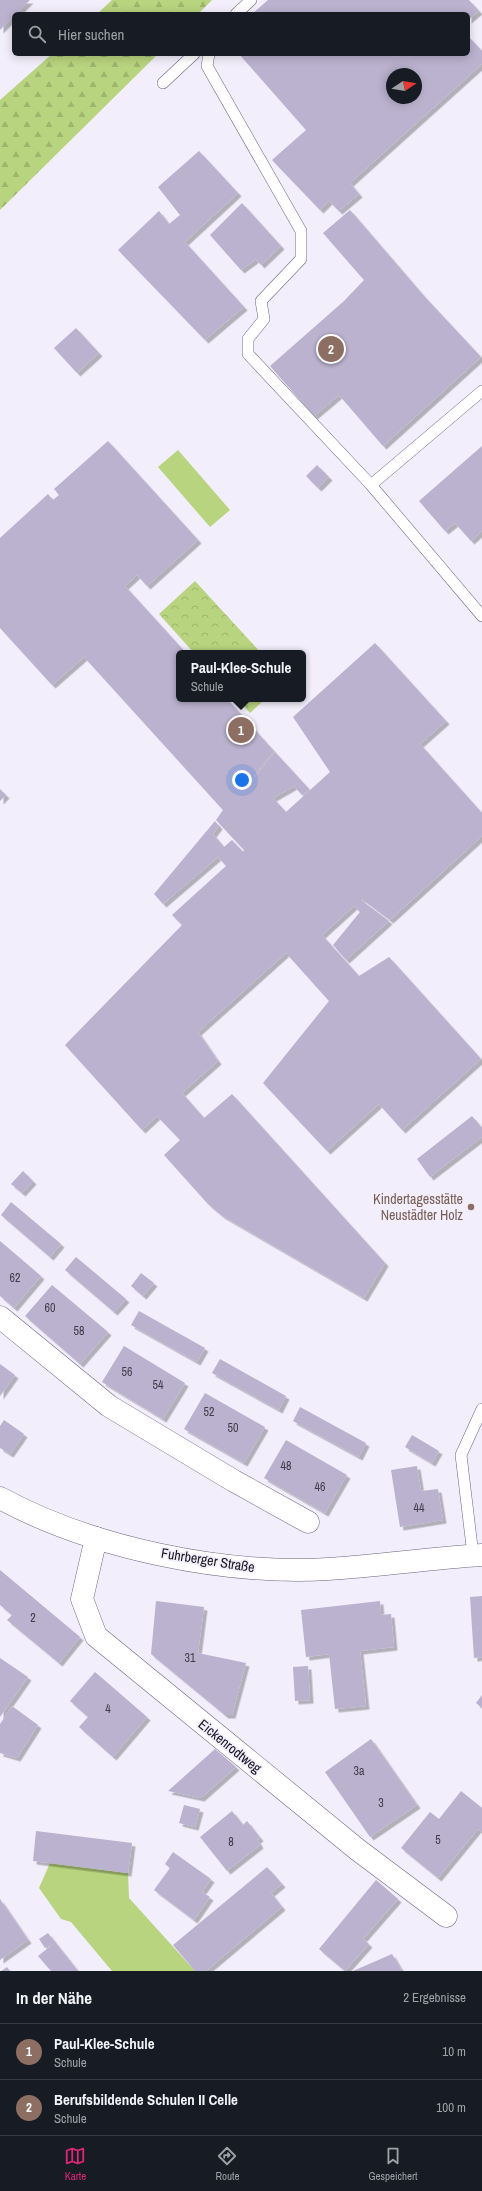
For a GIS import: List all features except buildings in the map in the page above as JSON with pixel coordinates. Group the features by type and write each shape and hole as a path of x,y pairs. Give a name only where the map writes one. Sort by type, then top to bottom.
{"street":[{"path":"0,1317 109,1406 234,1481 308,1522"},
{"name":"Fuhrberger Straße","path":"0,1498 29,1514 96,1538 165,1555 247,1568 327,1569 477,1555"},
{"name":"Eickenrodtweg","path":"96,1538 82,1599 96,1636 358,1850 446,1916"}],"lane":[{"path":"238,12 251,0"},
{"path":"163,83 192,56"},
{"path":"208,56 207,66 301,231 301,259 262,301 264,319 248,339 248,354 371,485 482,616"},
{"path":"371,485 482,391"},
{"name":"Fuhrberger Straße","path":"477,1555 461,1455 482,1409"}],"green space":[{"path":"112,0 212,0 200,12 99,12"},
{"path":"50,56 156,56 0,210 0,100"},
{"path":"178,450 230,510 210,527 158,467"},
{"path":"195,581 258,650 191,650 159,614"},
{"path":"240,702 262,702 250,713"},
{"path":"50,1863 128,1873 129,1898 195,1971 112,1971 71,1922 61,1919 39,1888"}],"place":[{"name":"Berufsbildende Schulen II Celle","path":"331,349"},
{"name":"Paul-Klee-Schule","path":"241,730"},
{"name":"Kindertagesstätte Neustädter Holz","path":"471,1207"}]}
